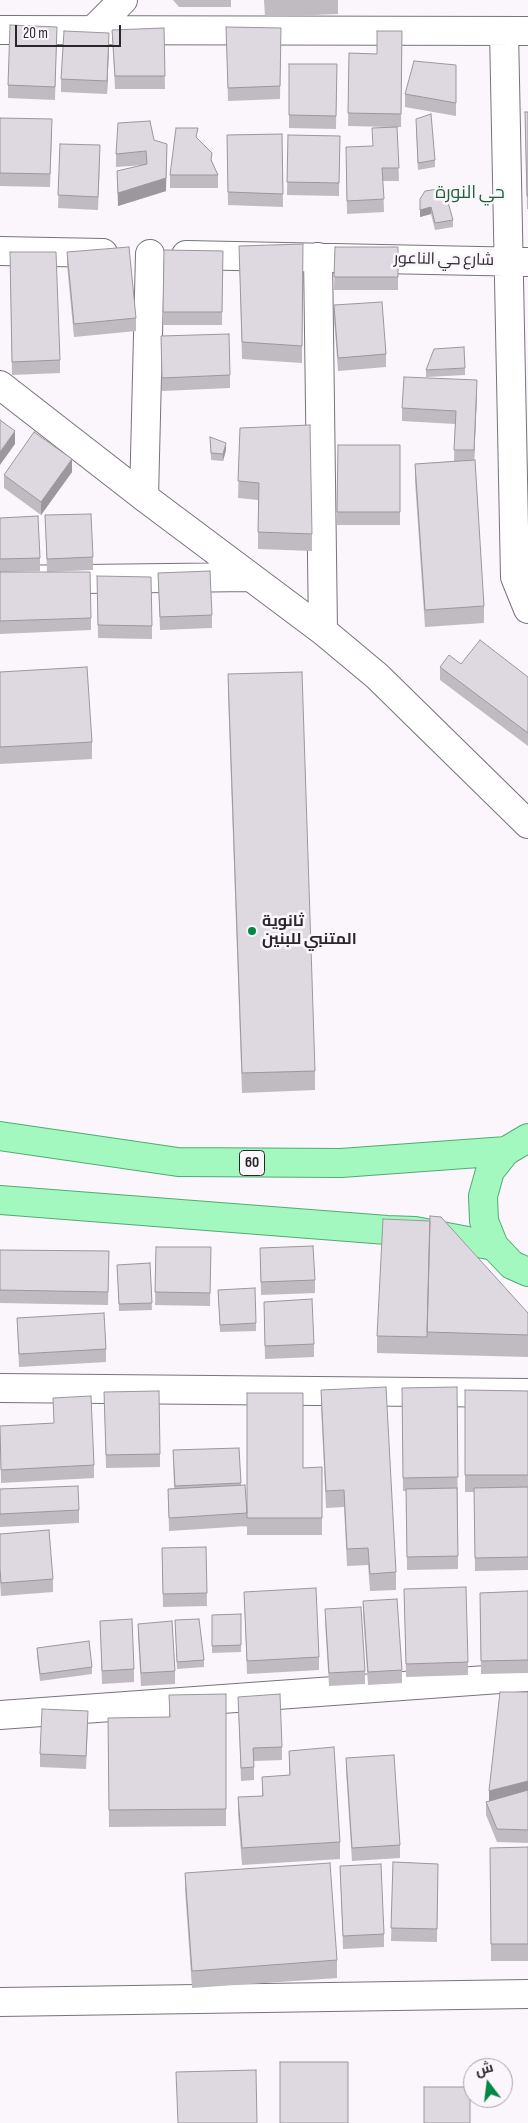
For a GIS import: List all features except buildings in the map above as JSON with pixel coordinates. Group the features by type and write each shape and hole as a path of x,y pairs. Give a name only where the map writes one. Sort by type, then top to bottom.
{"main road":[{"name":"60","path":"0,1136 178,1162 341,1163 517,1145"},
{"path":"517,1145 490,1172 482,1196 484,1221 494,1246 512,1265 528,1272"},
{"path":"0,1200 415,1231 494,1246"}],"street":[{"path":"93,30 123,0"},
{"path":"0,30 516,31 519,262 515,577 528,608"},
{"name":"شارع حي الناعور","path":"0,251 519,262"},
{"path":"144,497 150,254"},
{"path":"318,257 323,631"},
{"path":"0,384 144,497 323,631 377,676 528,824"},
{"path":"0,580 251,577"},
{"path":"0,1388 528,1393"},
{"path":"0,1715 528,1677"},
{"path":"0,2002 528,1994"}],"place":[{"name":"ثانوية المتنبي للبنين","path":"252,931"}],"district":[{"name":"حي النورة","path":"470,193"}]}
